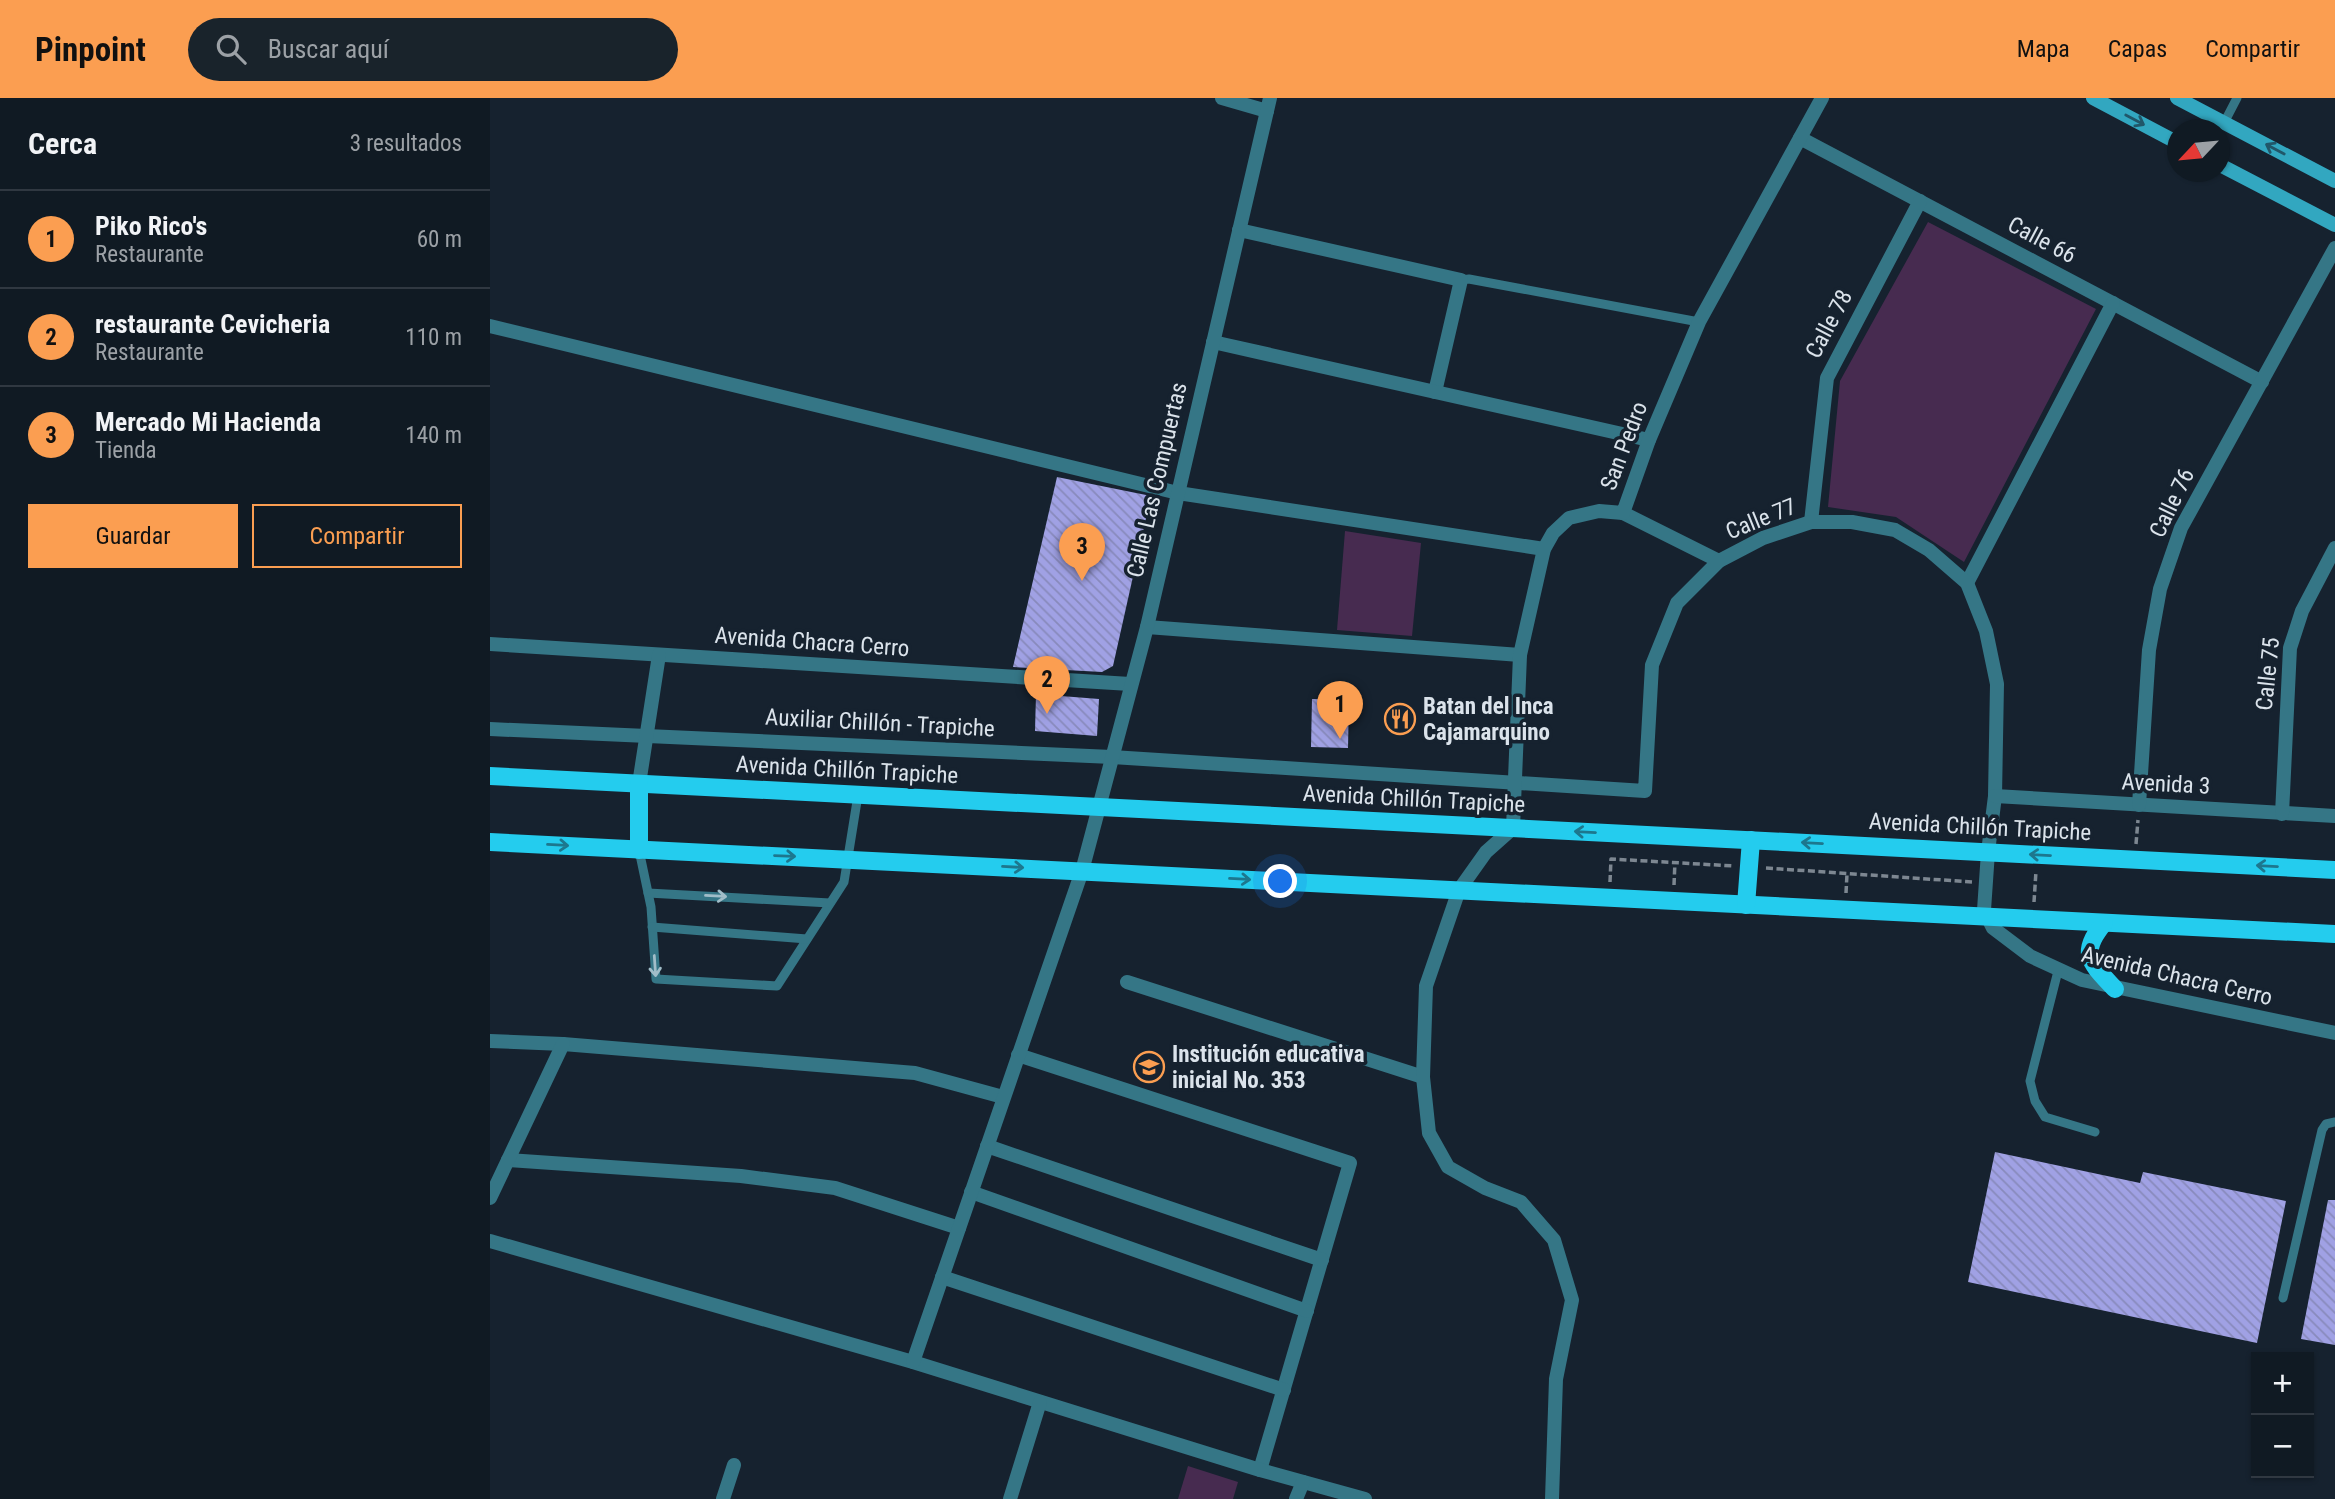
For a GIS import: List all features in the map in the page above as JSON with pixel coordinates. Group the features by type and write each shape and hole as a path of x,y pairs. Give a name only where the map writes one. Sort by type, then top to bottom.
{"main road":[{"name":"Avenida Chillón Trapiche","path":"490,776 2335,870"},
{"path":"639,784 639,850"},
{"path":"1746,905 1751,840"},
{"path":"490,842 2335,934"},
{"path":"2104,923 2090,943 2090,952 2093,964 2115,989"}],"street":[{"path":"1222,98 1268,104"},
{"name":"San Pedro","path":"1513,828 1520,656 1544,549 1553,533 1569,518 1599,511 1623,513 1649,440 1699,322 1822,98"},
{"path":"2093,98 2167,136"},
{"path":"2177,98 2216,119"},
{"name":"Calle Las Compuertas","path":"914,1362 1082,871 1147,627 1268,104"},
{"path":"2230,126 2335,181"},
{"name":"Calle 66","path":"1800,138 2262,382"},
{"path":"2230,170 2335,225"},
{"name":"Calle 78","path":"1811,522 1826,378 1920,201"},
{"path":"1239,230 1461,280 1435,392"},
{"name":"Calle 76","path":"2140,805 2148,650 2160,589 2181,528 2335,248"},
{"path":"1967,583 2113,303"},
{"path":"490,326 1178,492 1544,549"},
{"path":"1213,342 1649,440"},
{"path":"1623,513 1718,561"},
{"name":"Calle 77","path":"1645,791 1652,665 1677,603 1718,561 1763,538 1811,522 1852,522 1895,530 1929,550 1967,583 1986,631 1997,684 1995,796 1988,852 1986,916"},
{"name":"Calle 75","path":"2282,814 2290,648 2302,611 2335,548"},
{"path":"1147,627 1520,656"},
{"name":"Avenida Chacra Cerro","path":"490,645 1130,684"},
{"path":"639,784 659,655"},
{"name":"Auxiliar Chillón - Trapiche","path":"490,729 1112,757 1645,791"},
{"name":"Avenida 3","path":"1995,796 2335,816"},
{"path":"1513,828 1486,852 1459,890 1426,986 1423,1077 1429,1133 1448,1167 1485,1188 1521,1202 1554,1240 1572,1300 1556,1379 1552,1499"},
{"name":"Avenida Chacra Cerro","path":"1986,916 1993,928 2008,942 2058,971 2082,981 2335,1033"},
{"path":"1127,982 1423,1077"},
{"path":"490,1041 563,1044 915,1073 1003,1097"},
{"path":"490,1198 563,1044"},
{"path":"1018,1055 1350,1163 1260,1471"},
{"path":"987,1146 1322,1260"},
{"path":"508,1160 741,1176 835,1188 959,1228"},
{"path":"971,1192 1307,1311"},
{"path":"490,1241 914,1362 1260,1471 1364,1499"},
{"path":"942,1277 1284,1390"},
{"path":"1010,1499 1040,1402"},
{"path":"723,1499 734,1465"},
{"path":"1296,1499 1303,1482"}],"lane":[{"path":"2226,119 2237,98"},
{"path":"1461,280 1469,279 1699,322"},
{"path":"639,850 648,892 656,979 777,986 844,882 858,795"},
{"path":"648,892 830,903"},
{"path":"652,927 807,939"},
{"path":"2058,971 2030,1082 2035,1101 2045,1117 2095,1132"},
{"path":"2283,1298 2322,1130 2326,1124 2335,1122"}],"path":[{"path":"2134,860 2140,805"},
{"path":"2033,919 2036,855"},
{"path":"1610,898 1611,859 1986,883"},
{"path":"1674,901 1675,861"}],"shaded area":[{"path":"1928,222 2096,309 1964,562 1896,517 1828,507 1840,381"},
{"path":"1345,531 1421,543 1412,636 1337,630"},
{"path":"1188,1466 1238,1482 1233,1499 1178,1499"}],"building":[{"path":"1057,477 1151,496 1113,666 1102,672 1013,667"},
{"path":"1036,694 1099,699 1097,736 1035,731"},
{"path":"1312,699 1349,700 1348,748 1311,747"},
{"path":"1995,1152 2140,1183 2143,1172 2286,1201 2257,1343 1968,1282"},
{"path":"2328,1200 2335,1200 2335,1345 2301,1339"}],"place":[{"name":"Mercado Mi Hacienda","path":"1082,581"},
{"name":"restaurante Cevicheria","path":"1047,714"},
{"name":"Batan del Inca Cajamarquino","path":"1400,719"},
{"name":"Piko Rico's","path":"1340,739"},
{"name":"Institución educativa inicial No. 353","path":"1149,1067"}]}
